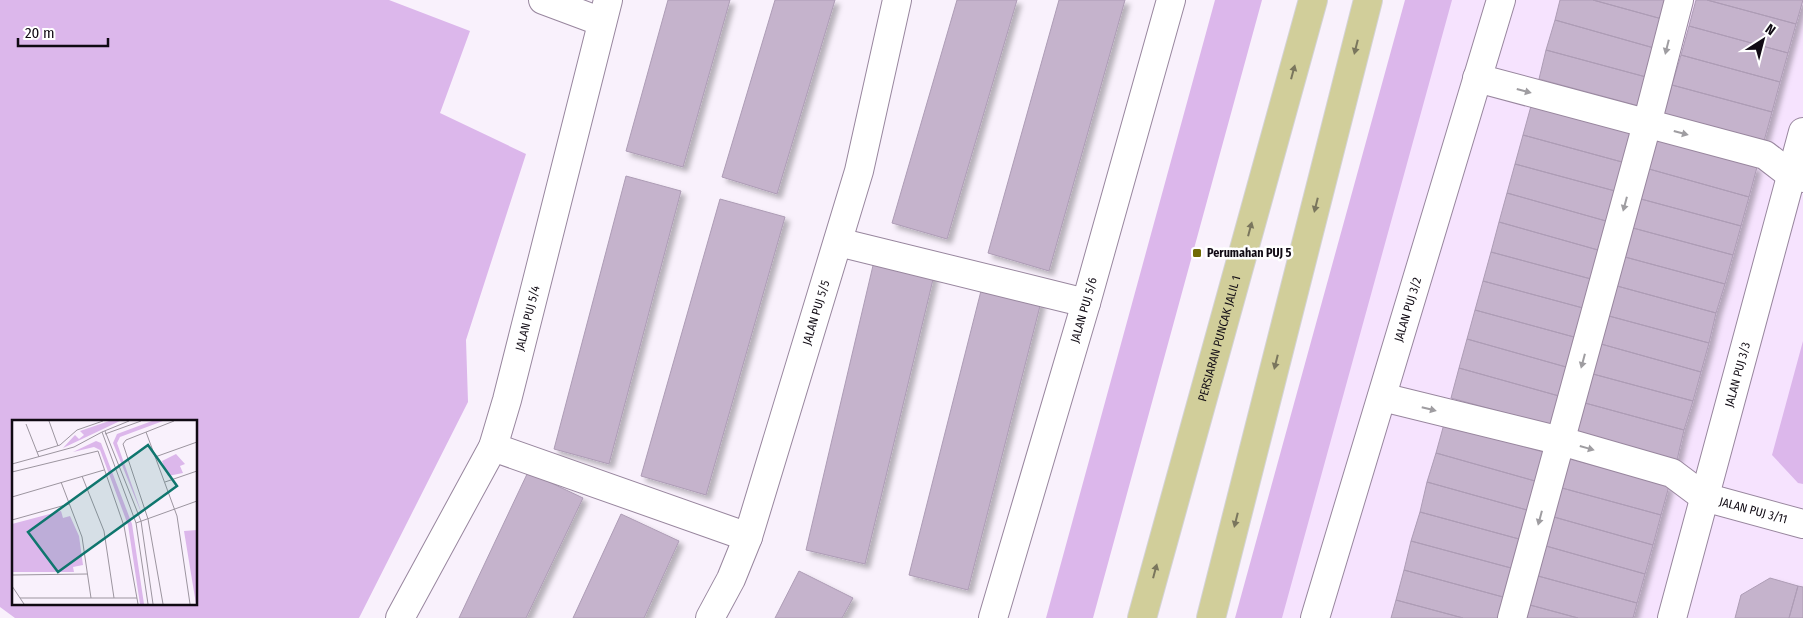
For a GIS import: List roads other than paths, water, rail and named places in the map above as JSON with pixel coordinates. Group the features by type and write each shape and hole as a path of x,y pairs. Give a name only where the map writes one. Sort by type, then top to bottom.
{"main road":[{"name":"PERSIARAN PUNCAK JALIL 1","path":"1142,618 1313,0"},
{"path":"1211,618 1368,0"}],"street":[{"path":"542,0 605,11"},
{"name":"JALAN PUJ 5/5","path":"710,618 731,579 748,537 838,242 859,171 897,0"},
{"name":"JALAN PUJ 5/6","path":"993,618 1086,303 1171,0"},
{"name":"JALAN PUJ 3/2","path":"1315,618 1501,0"},
{"path":"1512,618 1647,124 1678,0"},
{"name":"JALAN PUJ 5/4","path":"400,618 493,447 507,400 605,11"},
{"path":"1477,78 1764,155 1797,176"},
{"name":"JALAN PUJ 3/3","path":"1672,618 1704,497 1797,176 1803,132"},
{"path":"838,242 1086,303"},
{"path":"1382,397 1561,440 1672,473 1704,497"},
{"path":"493,447 748,537"},
{"name":"JALAN PUJ 3/11","path":"1704,497 1803,524"}],"place":[{"name":"Perumahan PUJ 5","path":"1197,253"}]}
